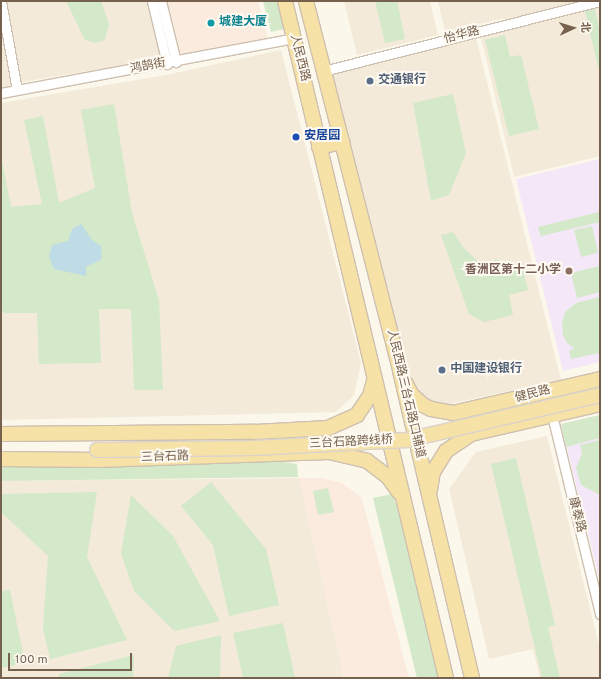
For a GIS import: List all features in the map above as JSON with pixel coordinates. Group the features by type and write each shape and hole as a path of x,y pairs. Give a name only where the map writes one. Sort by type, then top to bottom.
{"main road":[{"name":"人民西路","path":"285,1 314,116 319,147"},
{"name":"人民西路","path":"306,1 333,111"},
{"name":"人民西路三台石路口辅道","path":"333,111 400,371 472,678"},
{"path":"342,142 319,147 446,678"},
{"name":"健民路","path":"400,371 411,394 423,404 446,412 466,412 600,379"},
{"name":"三台石路","path":"1,434 255,432 328,428 357,415 370,396 374,377"},
{"name":"三台石路跨线桥","path":"98,446 405,432 600,388"},
{"name":"三台石路跨线桥","path":"98,446 254,448 401,440 435,435 600,395"},
{"name":"健民路","path":"430,500 432,480 441,458 454,444 471,434 600,404"},
{"path":"56,434 98,446"},
{"path":"56,459 98,446"},
{"name":"三台石路","path":"1,459 330,452 362,459 375,466 392,482 405,505"}],"street":[{"path":"1,1 17,90"},
{"path":"152,1 171,63"},
{"path":"161,1 171,63"},
{"name":"怡华路","path":"323,71 600,2"},
{"name":"鸿鹄街","path":"1,93 171,63 294,38"},
{"name":"康泰路","path":"552,415 600,614"}],"shaded area":[{"path":"7,1 148,1 162,59 21,82"},
{"path":"165,1 258,1 268,39 179,58"},
{"path":"344,1 430,1 438,35 357,55"},
{"path":"438,1 600,1 600,156 514,177 481,37 506,30 504,18 445,32"},
{"path":"1,22 13,87 1,89"},
{"path":"476,38 561,380 444,405 434,403 412,391 324,71"},
{"path":"281,50 361,363 354,395 336,412 1,420 1,103 166,75"},
{"name":"香洲区第十二小学","path":"600,159 600,362 563,371 516,179"},
{"path":"600,415 600,582 561,424"},
{"path":"547,436 600,649 600,678 540,678 533,649 489,659 449,489 476,452"},
{"path":"299,478 344,678 1,678 1,481"},
{"path":"299,478 322,478 342,483 362,498 409,678 344,678"}],"green space":[{"path":"66,1 101,1 109,24 105,40 95,43 85,40"},
{"path":"263,1 278,1 284,29 271,32"},
{"path":"375,1 397,1 405,39 385,43"},
{"path":"594,5 600,31 600,75 584,8"},
{"path":"505,35 510,57 521,55 539,129 509,136 485,40"},
{"path":"453,94 466,153 449,195 431,201 413,103"},
{"path":"114,104 132,213 159,300 163,390 134,390 131,309 99,309 101,363 39,364 37,313 5,313 1,309 1,155 11,207 42,204 24,120 43,116 59,203 95,188 81,110"},
{"path":"599,212 600,222 541,236 538,227"},
{"path":"592,226 598,253 581,257 574,230"},
{"path":"453,232 462,246 485,268 496,259 507,268 522,264 528,290 509,295 513,315 484,322 469,314 441,235"},
{"path":"600,266 600,292 577,298 571,273"},
{"path":"600,297 600,353 571,359 569,350 575,349 567,343 563,335 562,322 565,312 576,303"},
{"path":"600,415 600,438 566,447 561,424"},
{"path":"600,440 600,495 581,485 576,468 582,454 580,445"},
{"path":"249,457 297,464 298,477 1,481 1,459"},
{"path":"516,458 555,625 548,627 560,678 542,678 491,464"},
{"path":"211,482 266,549 279,605 229,616 213,545 181,506"},
{"path":"328,488 334,512 318,515 313,491"},
{"path":"97,492 87,557 127,640 50,659 43,628 48,556 1,512 1,494"},
{"path":"392,494 408,534 441,678 417,678 373,498"},
{"path":"131,495 173,536 220,621 174,631 134,591 121,553"},
{"path":"10,590 25,663 1,668 1,591"},
{"path":"283,623 295,678 243,678 233,633"},
{"path":"221,635 220,678 168,678 176,646"},
{"path":"134,655 133,678 59,678 59,674"}],"water":[{"path":"81,224 92,240 101,246 102,259 86,267 86,276 54,269 49,257 52,245 68,241 72,229"}],"place":[{"name":"城建大厦","path":"211,23"},
{"name":"交通银行","path":"370,81"},
{"name":"安居园","path":"296,137"},
{"name":"香洲区第十二小学","path":"569,271"},
{"name":"中国建设银行","path":"442,370"}]}
